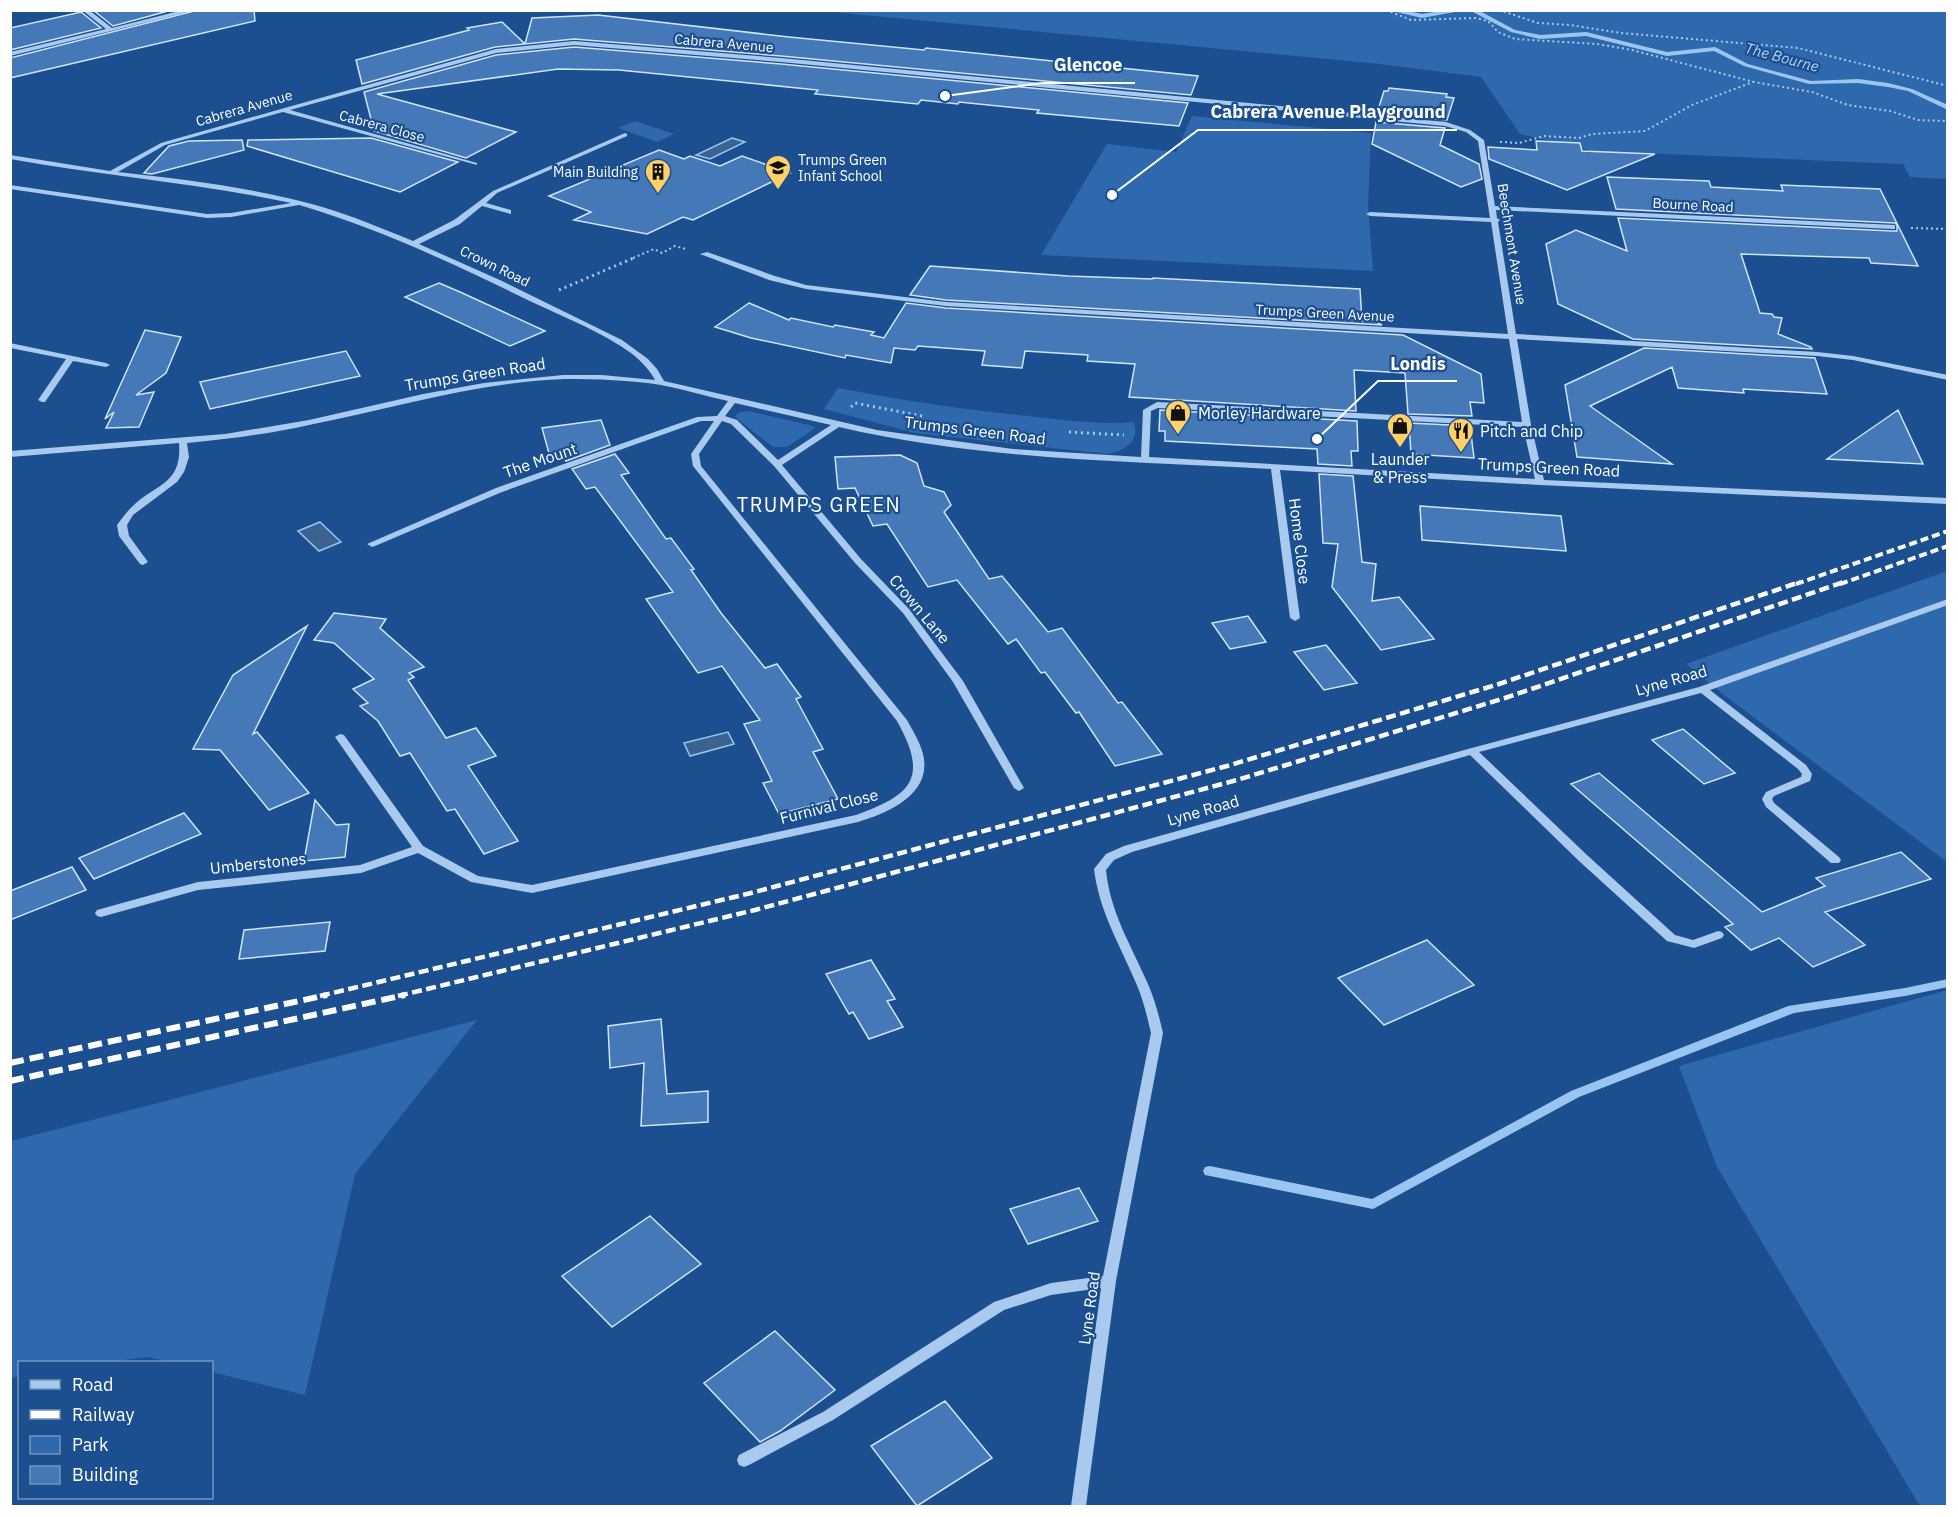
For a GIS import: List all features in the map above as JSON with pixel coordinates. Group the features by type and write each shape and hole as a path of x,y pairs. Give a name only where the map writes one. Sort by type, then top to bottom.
{"street":[{"path":"85,10 111,30"},
{"path":"10,54 193,10"},
{"name":"Cabrera Avenue","path":"111,173 130,160 163,144 283,110 496,51 574,43 793,61 1446,124 1468,131 1481,140"},
{"name":"Cabrera Close","path":"283,110 475,164"},
{"path":"413,244 457,222 495,192 625,135"},
{"name":"Beechmont Avenue","path":"1481,140 1496,220 1527,424 1540,482"},
{"name":"Crown Road","path":"10,157 250,192 300,203 354,220 472,268 632,350 657,372 661,383"},
{"name":"Crown Road","path":"10,187 207,216 242,214 300,203"},
{"path":"480,203 508,212"},
{"name":"Bourne Road","path":"1492,208 1892,227"},
{"path":"1370,214 1496,220"},
{"name":"Trumps Green Avenue","path":"704,254 772,278 806,287 946,304 1817,354 1853,358 1947,378"},
{"path":"10,345 105,365"},
{"path":"42,400 71,358"},
{"name":"Trumps Green Road","path":"10,454 183,441 269,430 412,398 484,385 563,377 602,377 661,383 916,440 1013,452 1540,482 1947,501"},
{"name":"Furnival Close","path":"340,737 419,849 475,879 532,889 858,818 884,809 904,798 914,785 920,760 916,742 902,720 697,466 695,454 734,399"},
{"path":"1145,459 1147,410 1164,404 1527,424"},
{"name":"Crown Lane","path":"722,418 734,422 777,464 858,561 906,611 944,660 1019,788"},
{"name":"The Mount","path":"372,544 499,490 700,419 722,418"},
{"path":"777,464 837,424"},
{"path":"143,562 124,536 122,525 134,507 171,483 179,474 185,462 183,441"},
{"name":"Home Close","path":"1275,468 1295,618"},
{"name":"Lyne Road","path":"1079,1506 1109,1281 1157,1033 1149,1000 1100,885 1100,869 1110,857 1128,849 1472,751 1703,689 1947,602"},
{"path":"1703,689 1808,774 1806,779 1770,794 1767,799 1770,806 1835,860"},
{"path":"1472,751 1583,858 1671,938 1694,944 1718,935"},
{"name":"Umberstones","path":"101,913 198,886 361,869 419,849"},
{"path":"744,1460 828,1416 999,1305 1051,1288 1109,1281"}],"path":[{"path":"1386,10 1411,20 1476,18 1488,21 1497,32 1515,39 1597,44 1632,50 1754,82 1812,92 1848,105 1890,111 1918,120 1947,121"},
{"path":"1499,10 1538,23 1570,25 1621,33 1798,48 1947,86"},
{"path":"1481,140 1519,143 1544,136 1579,138 1592,134 1645,131 1692,105 1754,82"},
{"path":"1892,227 1947,229"},
{"path":"536,301 654,249 662,253 675,246 704,254"},
{"path":"837,424 855,403 925,417"},
{"path":"1065,432 1146,436"}],"green space":[{"path":"822,11 1947,11 1947,179 1910,177 1903,164 1593,151 1520,134 1481,77 1380,64"},
{"path":"1192,116 1371,133 1368,206 1373,271 1041,255 1107,144 1176,152"},
{"path":"635,121 674,134 657,142 618,128"},
{"path":"838,388 1005,414 1081,422 1134,422 1135,435 1130,444 1108,454 915,433 824,409"},
{"path":"748,411 815,428 787,447 773,447 735,417 738,413"},
{"path":"1947,571 1947,862 1686,664"},
{"path":"1947,990 1947,1506 1920,1506 1717,1167 1679,1066"},
{"path":"477,1020 355,1174 305,1395 213,1372 213,1361 166,1361 147,1357 117,1361 18,1361 18,1376 11,1378 11,1141"}],"shaded area":[{"path":"732,138 745,142 710,159 696,155"},
{"path":"320,522 341,542 319,551 298,531"},
{"path":"728,732 734,744 690,756 684,743"}],"building":[{"path":"93,10 172,10 113,26"},
{"path":"198,10 254,10 255,21 10,78 10,58"},
{"path":"81,12 101,28 10,50 10,28"},
{"path":"598,15 789,37 924,50 926,48 1198,76 1191,95 574,39 525,44 532,18"},
{"path":"502,22 525,44 495,47 362,84 356,60 469,30 467,28"},
{"path":"574,47 781,64 1188,103 1179,126 1037,113 1039,110 959,102 958,104 921,100 918,104 815,94 818,90 619,70 558,69 377,94 516,132 466,158 374,131 364,92 496,55"},
{"path":"1389,88 1447,94 1446,97 1454,98 1447,120 1377,113 1384,91 1388,91"},
{"path":"1376,122 1445,128 1440,145 1479,164 1482,179 1461,187 1372,144"},
{"path":"371,138 458,162 400,192 247,146 248,140"},
{"path":"242,140 244,150 152,174 144,173 169,146 189,141"},
{"path":"1536,141 1580,143 1582,151 1655,154 1567,190 1489,159 1488,147 1537,150"},
{"path":"659,150 684,159 690,156 720,166 742,156 790,173 693,220 683,217 647,234 574,220 591,212 549,196"},
{"path":"1607,177 1709,181 1711,187 1783,191 1781,185 1880,189 1918,266 1871,263 1869,258 1741,254 1760,313 1782,318 1778,334 1812,349 1633,339 1558,304 1546,244 1576,230 1627,251 1618,218 1892,231 1897,231 1897,225 1895,223 1616,209"},
{"path":"930,266 1068,276 1360,289 1362,321 1369,318 1382,325 946,300 910,295"},
{"path":"439,283 545,331 510,346 405,297"},
{"path":"749,303 789,320 791,318 833,327 835,325 874,332 871,335 884,338 906,303 946,308 1403,335 1481,374 1484,403 1470,402 1472,416 1408,414 1405,373 1354,370 1356,411 1129,397 1135,364 1087,361 1088,355 1025,351 1022,368 982,365 985,351 918,346 915,350 894,348 891,363 846,355 845,358 751,338 715,327"},
{"path":"145,330 181,337 166,373 136,395 154,392 139,427 106,428 114,412 105,419"},
{"path":"1644,348 1815,358 1827,394 1743,389 1744,393 1678,388 1672,367 1590,406 1672,464 1577,457 1565,385"},
{"path":"346,351 360,376 210,409 200,382"},
{"path":"1160,410 1357,421 1358,451 1351,451 1352,466 1318,464 1317,449 1165,441 1165,431 1159,431"},
{"path":"1898,410 1923,464 1827,459"},
{"path":"601,420 610,445 566,461 562,455 550,457 542,428"},
{"path":"1409,423 1470,426 1474,458 1411,454"},
{"path":"615,454 629,473 621,475 666,539 671,538 694,569 691,570 721,613 765,668 777,664 801,697 796,699 823,749 813,752 838,799 779,814 763,783 772,781 744,724 760,720 722,666 698,673 646,599 673,592 595,487 586,489 572,469"},
{"path":"900,455 917,463 924,486 944,492 951,505 944,512 989,579 1002,576 1048,632 1062,628 1118,703 1122,702 1162,754 1115,766 1079,712 1076,713 1045,672 1041,673 1016,639 1008,644 957,580 928,587 887,524 873,526 855,488 838,489 835,457"},
{"path":"1319,474 1353,476 1362,562 1376,564 1372,601 1399,597 1434,639 1381,650 1332,587 1338,544 1323,543"},
{"path":"1420,506 1561,516 1566,551 1422,540"},
{"path":"334,613 386,619 380,628 424,667 409,673 414,677 408,680 446,738 476,728 496,756 468,766 518,841 484,854 455,809 447,811 410,753 400,756 378,721 360,706 368,703 353,689 374,679 334,643 314,640"},
{"path":"1248,616 1266,642 1230,649 1212,623"},
{"path":"307,626 253,734 257,732 309,793 269,810 220,750 193,749 233,675"},
{"path":"1326,645 1357,683 1324,690 1294,652"},
{"path":"1683,729 1735,773 1704,784 1652,740"},
{"path":"1599,773 1762,912 1825,886 1816,878 1901,852 1931,879 1825,912 1865,945 1813,967 1779,938 1751,950 1725,927 1733,924 1571,784"},
{"path":"315,800 336,825 349,824 345,857 304,861"},
{"path":"184,813 201,834 94,879 79,858"},
{"path":"72,867 86,890 10,920 10,891"},
{"path":"330,922 325,951 239,959 244,930"},
{"path":"1427,940 1474,985 1384,1025 1338,978"},
{"path":"871,960 895,999 887,1001 903,1027 869,1039 853,1012 849,1014 826,974"},
{"path":"661,1019 667,1094 708,1091 708,1122 641,1126 644,1063 610,1068 608,1026"},
{"path":"1079,1188 1098,1221 1028,1244 1010,1209"},
{"path":"650,1216 701,1264 612,1327 562,1276"},
{"path":"775,1331 835,1390 780,1431 760,1442 704,1383"},
{"path":"945,1401 992,1458 917,1506 871,1446"}],"waterway":[{"name":"The Bourne","path":"1391,10 1422,16 1463,10"},
{"name":"The Bourne","path":"1472,10 1513,31 1540,37 1586,34 1667,54 1715,49 1746,65 1811,83 1858,81 1888,85 1910,90 1948,108"},
{"path":"1210,1171 1373,1204 1575,1094 1792,1009 1905,992 1948,983"}],"railway":[{"path":"1796,584 1948,531"},
{"path":"1840,584 1948,546"},
{"path":"320,996 751,893 1227,766 1499,684 1800,582"},
{"path":"398,996 755,910 1237,780 1505,698 1844,582"},
{"path":"10,1063 327,995"},
{"path":"10,1081 405,995"}],"place":[{"name":"Glencoe","path":"945,96"},
{"name":"Trumps Green Infant School","path":"778,191"},
{"name":"Main Building","path":"658,195"},
{"name":"Cabrera Avenue Playground","path":"1112,195"},
{"name":"Morley Hardware","path":"1178,436"},
{"name":"Londis","path":"1317,439"},
{"name":"Launder & Press","path":"1400,449"},
{"name":"Pitch and Chip","path":"1461,454"}],"district":[{"name":"TRUMPS GREEN","path":"819,504"}]}
